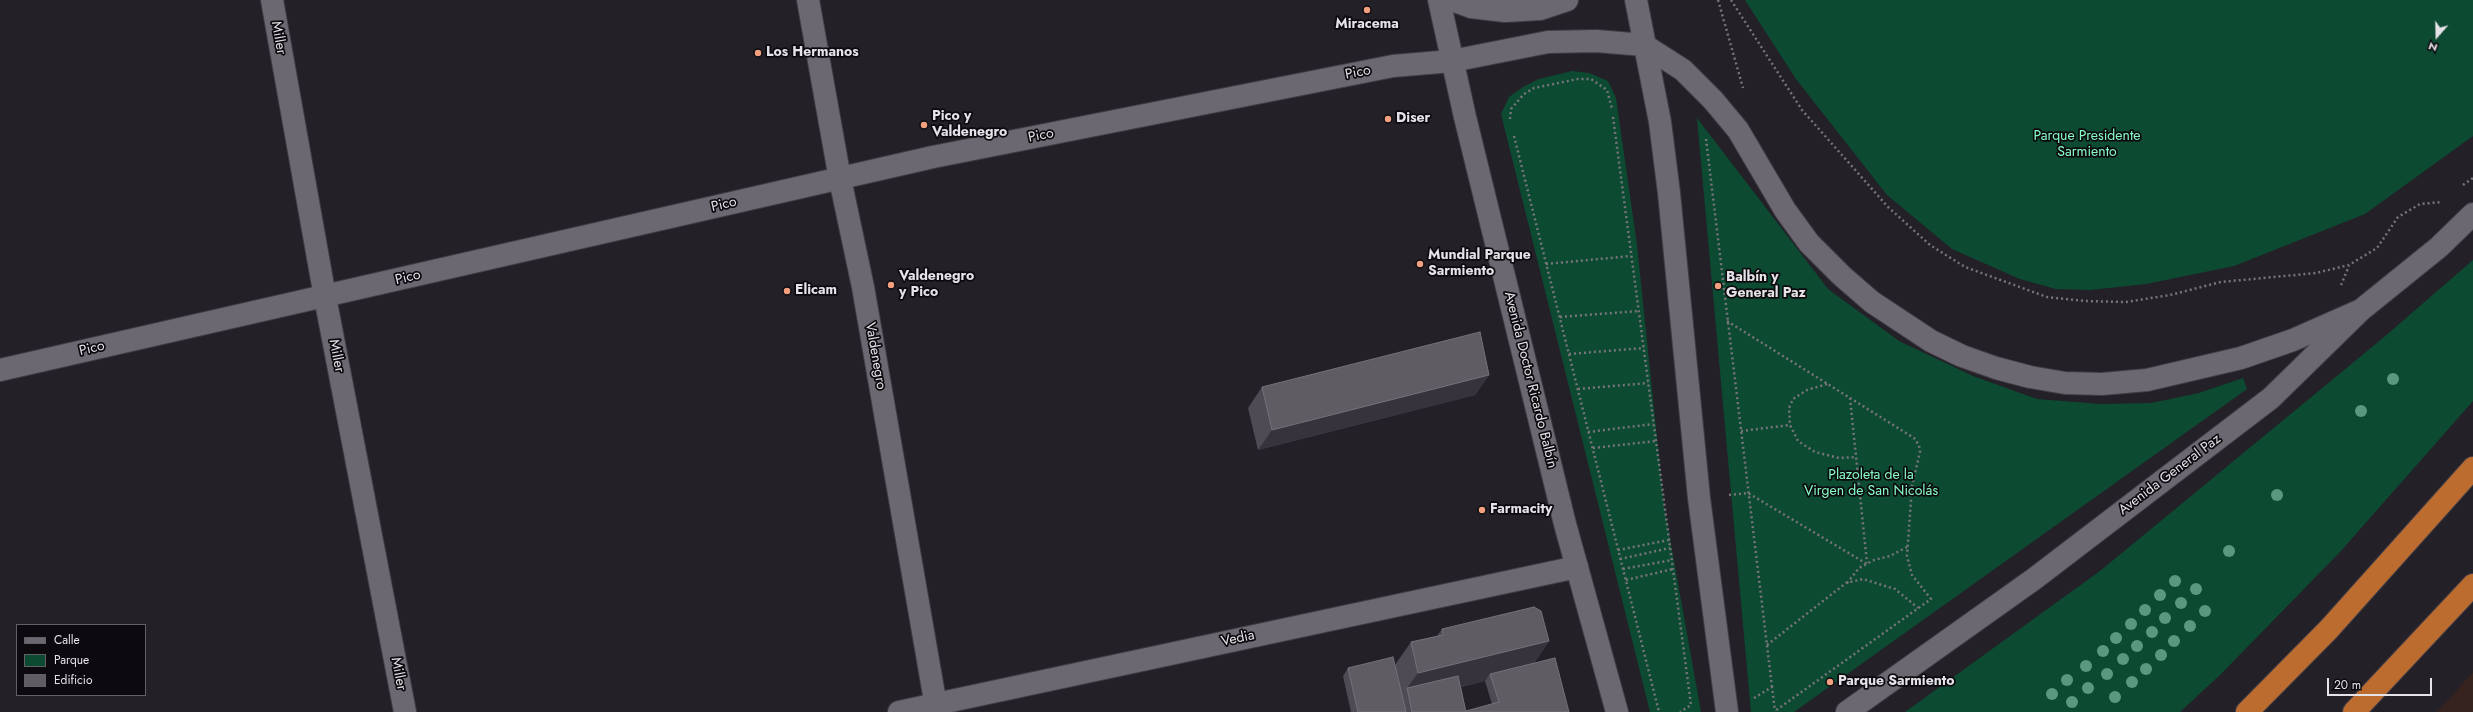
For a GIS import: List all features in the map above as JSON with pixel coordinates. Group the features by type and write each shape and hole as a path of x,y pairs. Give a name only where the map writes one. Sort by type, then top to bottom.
{"highway":[{"path":"2247,712 2329,629 2473,468"},
{"path":"2354,712 2473,584"}],"street":[{"name":"Miller","path":"272,0 325,297 405,712"},
{"name":"Valdenegro","path":"808,0 840,178 863,287 936,708"},
{"name":"Avenida Doctor Ricardo Balbín","path":"1439,0 1452,61 1577,567 1617,712"},
{"path":"1452,0 1471,7 1505,11 1540,9 1567,0"},
{"path":"1636,0 1660,122 1669,193 1700,498 1727,712"},
{"name":"Pico","path":"0,370 325,297 840,178 941,156 1393,66 1452,61 1548,42 1596,41 1644,45"},
{"path":"1644,45 1683,70 1713,100 1738,130 1764,176 1805,237 1842,276 1872,302 1931,341 1969,358 2030,377 2065,383 2102,384 2147,380 2241,358 2293,340 2361,310"},
{"name":"Avenida General Paz","path":"1847,712 2034,578 2271,398 2361,310 2439,247 2473,214"},
{"name":"Vedia","path":"899,712 936,708 1577,567"}],"path":[{"path":"1718,0 1743,90"},
{"path":"1731,0 1802,110 1888,207 1930,245 1965,267 2047,297 2085,301 2126,302 2170,295 2220,282 2316,273 2349,265 2377,248 2398,217 2420,204 2443,202 2449,197"},
{"path":"1510,119 1516,101 1534,88 1578,79 1591,79 1607,90 1612,108"},
{"path":"1613,117 1691,705 1680,712"},
{"path":"1514,136 1659,712"},
{"path":"1706,138 1727,321 1775,712 1932,599 1912,575 1907,556 1908,522 1912,486 1920,452 1919,445 1914,438 1727,321"},
{"path":"2461,187 2473,178"},
{"path":"1546,264 1631,256"},
{"path":"2340,286 2349,265"},
{"path":"1560,317 1639,311"},
{"path":"1569,354 1644,348"},
{"path":"1578,389 1648,383"},
{"path":"1827,384 1807,390 1793,399 1790,408 1790,425 1798,440 1815,452 1839,458 1856,457"},
{"path":"1850,398 1867,564"},
{"path":"1588,432 1654,424"},
{"path":"1741,432 1790,425"},
{"path":"1593,448 1656,441"},
{"path":"1700,498 1748,493 1867,564"},
{"path":"1618,550 1669,540"},
{"path":"1767,645 1846,583 1860,568 1907,547"},
{"path":"1620,559 1670,548"},
{"path":"1623,569 1672,560"},
{"path":"1626,580 1673,569"},
{"path":"1846,583 1863,579 1878,582 1895,589 1918,608"},
{"path":"1752,699 1772,687"}],"shaded area":[{"path":"2473,672 2473,712 2437,712"}],"green space":[{"name":"Parque Presidente Sarmiento","path":"1745,0 2473,0 2473,136 2365,214 2234,266 2146,284 2090,290 2056,289 2020,279 1952,249 1887,195 1796,79"},
{"path":"1572,71 1589,73 1608,81 1616,98 1637,245 1664,505 1701,712 1650,712 1501,114 1509,97 1523,87 1539,79"},
{"name":"Plazoleta de la Virgen de San Nicolás","path":"1697,118 1828,289 1899,341 1973,376 2037,399 2101,404 2151,403 2199,393 2243,378 2247,389 1794,712 1751,712"},
{"path":"2473,260 2473,401 2340,552 2220,675 2180,712 1905,712 2100,571 2383,338"}],"building":[{"path":"1480,332 1489,375 1272,430 1262,387"},
{"path":"1534,607 1541,611 1549,641 1418,673 1411,642 1443,635 1442,629"},
{"path":"1393,657 1406,712 1358,712 1348,668"},
{"path":"1555,658 1569,712 1466,712 1499,702 1490,674"},
{"path":"1458,676 1466,712 1412,712 1407,688"}],"place":[{"name":"Miracema","path":"1367,10"},
{"name":"Los Hermanos","path":"758,53"},
{"name":"Diser","path":"1388,119"},
{"name":"Pico y Valdenegro","path":"924,125"},
{"name":"Mundial Parque Sarmiento","path":"1420,264"},
{"name":"Valdenegro y Pico","path":"891,285"},
{"name":"Balbín y General Paz","path":"1718,286"},
{"name":"Elicam","path":"787,291"},
{"name":"Farmacity","path":"1482,510"},
{"name":"Parque Sarmiento","path":"1830,682"}]}
